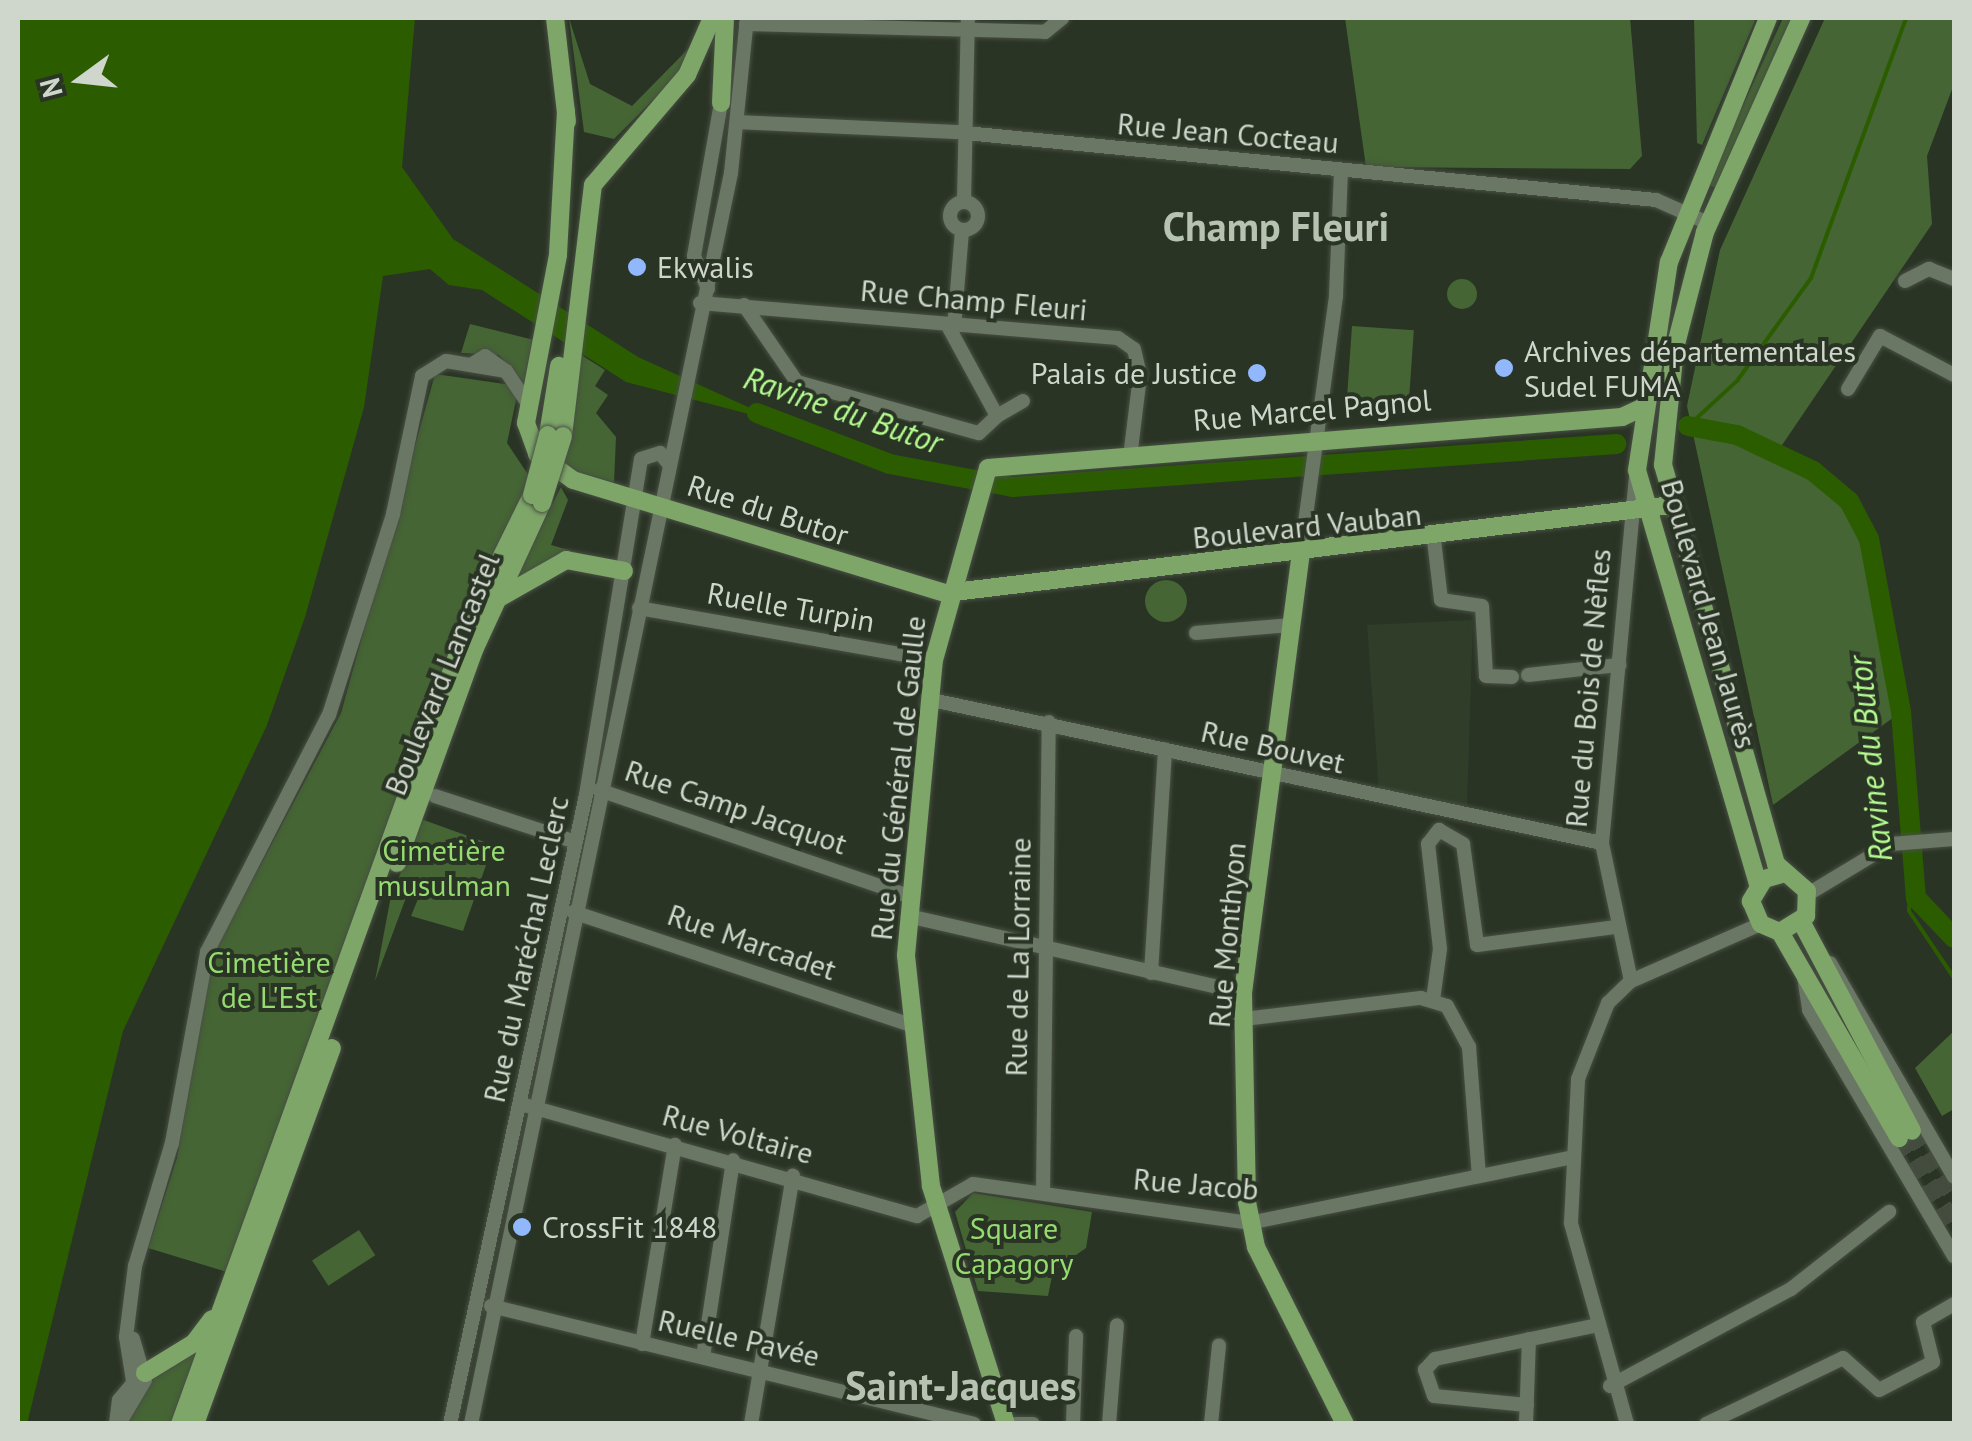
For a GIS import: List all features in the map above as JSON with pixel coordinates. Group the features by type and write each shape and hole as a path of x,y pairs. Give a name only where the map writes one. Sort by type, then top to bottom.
{"main road":[{"path":"529,410 558,359 569,258 566,112 555,18"},
{"name":"Boulevard Lancastel","path":"232,1304 537,499 556,435 558,359 569,258 604,163 687,76 712,18"},
{"path":"721,102 724,18"},
{"name":"Boulevard Jean Jaurès","path":"1753,924 1754,892 1637,470 1641,408 1688,208 1768,18"},
{"name":"Boulevard Jean Jaurès","path":"1785,873 1663,465 1666,414 1708,223 1801,18"},
{"path":"1641,408 1655,416 1663,465"},
{"name":"Rue Marcel Pagnol","path":"988,468 1622,418 1641,408"},
{"name":"Rue du Butor","path":"529,410 537,454 574,480 946,592"},
{"name":"Rue du Général de Gaulle","path":"988,468 969,552 946,592 934,660 909,906 913,1026 937,1207 1006,1424"},
{"name":"Boulevard Lancastel","path":"195,1424 232,1304 469,623 537,499"},
{"name":"Boulevard Vauban","path":"946,592 1434,540 1630,516 1672,505"},
{"path":"969,552 987,589"},
{"name":"Rue Monthyon","path":"1301,552 1243,994 1249,1223 1345,1424"},
{"path":"497,601 566,560 624,571"},
{"path":"1754,892 1785,873 1809,889 1802,922 1906,1135 1780,932"},
{"path":"1753,924 1780,932 1802,922"},
{"path":"139,1377 194,1343 232,1304"},
{"path":"180,1424 232,1304"},
{"path":"203,1424 232,1304"}],"street":[{"path":"747,21 968,24 1055,31 1062,18"},
{"name":"Rue du Maréchal Leclerc","path":"470,1424 624,571 649,502 668,464 737,122 747,21"},
{"path":"968,24 964,202 950,214 962,230 952,328 997,416"},
{"path":"721,102 694,256 705,286 724,303"},
{"name":"Rue Jean Cocteau","path":"737,122 966,138 1688,208"},
{"path":"1301,552 1336,295 1341,172"},
{"path":"1688,208 1708,223"},
{"path":"1905,281 1930,269 1954,279"},
{"name":"Rue Champ Fleuri","path":"700,303 1128,342 1140,376 1134,430 1138,457"},
{"path":"744,305 797,382 967,435 1023,401"},
{"path":"1848,389 1880,336 1954,375"},
{"path":"139,1377 129,1327 135,1266 172,1143 207,952 329,715 392,514 422,376 436,363 474,363 485,356 524,387 529,410"},
{"name":"Rue du Maréchal Leclerc","path":"450,1424 573,912 639,608 649,502 644,454 660,452 668,464"},
{"name":"Rue du Bois de Nèfles","path":"1630,981 1615,927 1602,844 1637,470"},
{"path":"1434,540 1441,600 1482,606 1486,676 1619,665"},
{"path":"624,571 645,568"},
{"name":"Ruelle Turpin","path":"639,608 934,660"},
{"path":"1196,633 1292,625"},
{"name":"Rue Bouvet","path":"932,700 1049,722 1272,778 1602,844"},
{"name":"Rue de La Lorraine","path":"1043,1193 1049,722"},
{"path":"1151,973 1164,749"},
{"name":"Rue Camp Jacquot","path":"600,790 909,906 1046,950 1243,994"},
{"path":"434,796 576,842"},
{"path":"1433,1000 1440,949 1428,844 1438,830 1462,844 1477,945 1615,927"},
{"path":"1809,889 1891,844 1929,835 1954,838"},
{"name":"Rue Marcadet","path":"573,912 913,1026"},
{"path":"1802,922 1852,988 1954,1177"},
{"path":"1627,1424 1610,1386 1571,1234 1582,1064 1608,1003 1630,981 1753,924"},
{"path":"1804,976 1809,1010 1954,1256"},
{"path":"1244,1019 1433,1000 1464,1027 1479,1176"},
{"name":"Rue Voltaire","path":"527,1105 793,1176 911,1215 937,1207"},
{"path":"642,1344 675,1145"},
{"name":"Rue Jacob","path":"937,1207 973,1184 1249,1223 1573,1157"},
{"path":"702,1357 732,1160"},
{"path":"751,1424 793,1176"},
{"path":"1610,1386 1791,1289 1889,1212"},
{"path":"1706,1424 1843,1358 1879,1390 1935,1359 1923,1322 1954,1304"},
{"name":"Ruelle Pavée","path":"491,1306 974,1424"},
{"path":"1109,1424 1117,1326"},
{"path":"1527,1406 1434,1396 1425,1370 1435,1359 1593,1326"},
{"path":"118,1424 139,1377 129,1327"},
{"path":"1073,1424 1076,1336"},
{"path":"1526,1424 1529,1338"},
{"path":"1211,1424 1220,1345"},
{"path":"136,1350 167,1359"},
{"path":"1016,1424 1033,1424"}],"shaded area":[{"path":"18,18 415,18 402,167 453,239 638,357 783,423 626,382 482,290 449,285 430,269 383,276 364,407 305,617 267,725 123,1031 27,1424 18,1423"},
{"path":"1473,620 1467,807 1379,792 1367,625"}],"green space":[{"path":"569,18 590,84 632,106 691,46 677,76 614,139 584,132"},
{"path":"1345,18 1630,18 1642,156 1630,169 1366,167"},
{"path":"1694,18 1756,18 1702,145 1697,143"},
{"path":"1783,18 1791,18 1716,188 1707,184"},
{"path":"1825,18 1954,18 1954,84 1927,156 1932,224 1778,451 1849,501 1869,539 1901,712 1773,805 1687,406 1720,250"},
{"path":"1462,279 1473,283 1477,294 1473,305 1462,309 1451,305 1447,294 1451,283"},
{"path":"470,324 542,342 528,387 499,355 461,353"},
{"path":"1352,326 1414,330 1408,413 1346,409"},
{"path":"578,353 605,370 595,386 608,395 596,413 616,437 614,483 562,467"},
{"name":"Cimetière de L'Est","path":"435,374 519,386 507,443 531,479 227,1272 148,1248 177,1158 209,962 341,713"},
{"path":"561,487 568,500 551,545 604,560 577,554 511,587"},
{"path":"1166,580 1181,586 1187,601 1181,616 1166,622 1151,616 1145,601 1151,586"},
{"name":"Cimetière musulman","path":"421,819 493,845 463,931 411,916 418,899 407,895 375,981 390,901"},
{"path":"1954,1031 1954,1109 1942,1116 1915,1068"},
{"name":"Square Capagory","path":"973,1193 1092,1212 1086,1248 1053,1271 1048,1296 978,1291 955,1212"},
{"path":"359,1230 375,1255 328,1286 312,1260"},
{"path":"203,1341 172,1423 124,1424 149,1372"}],"waterway":[{"path":"1688,426 1737,381 1811,278 1906,18"},
{"path":"757,413 890,464 1013,487 1616,444"},
{"name":"Ravine du Butor","path":"1688,426 1737,435 1813,471 1849,501 1869,539 1901,712 1916,898 1954,938"},
{"path":"1912,864 1909,911 1954,978"}],"tunnel":[{"path":"1912,1131 1954,1197"},
{"path":"1899,1138 1954,1224"}],"place":[{"name":"Ekwalis","path":"637,267"},
{"name":"Archives départementales Sudel FUMA","path":"1504,368"},
{"name":"Palais de Justice","path":"1257,373"},
{"name":"CrossFit 1848","path":"522,1227"}],"district":[{"name":"Champ Fleuri","path":"1276,226"},
{"name":"Saint-Jacques","path":"961,1385"}]}
